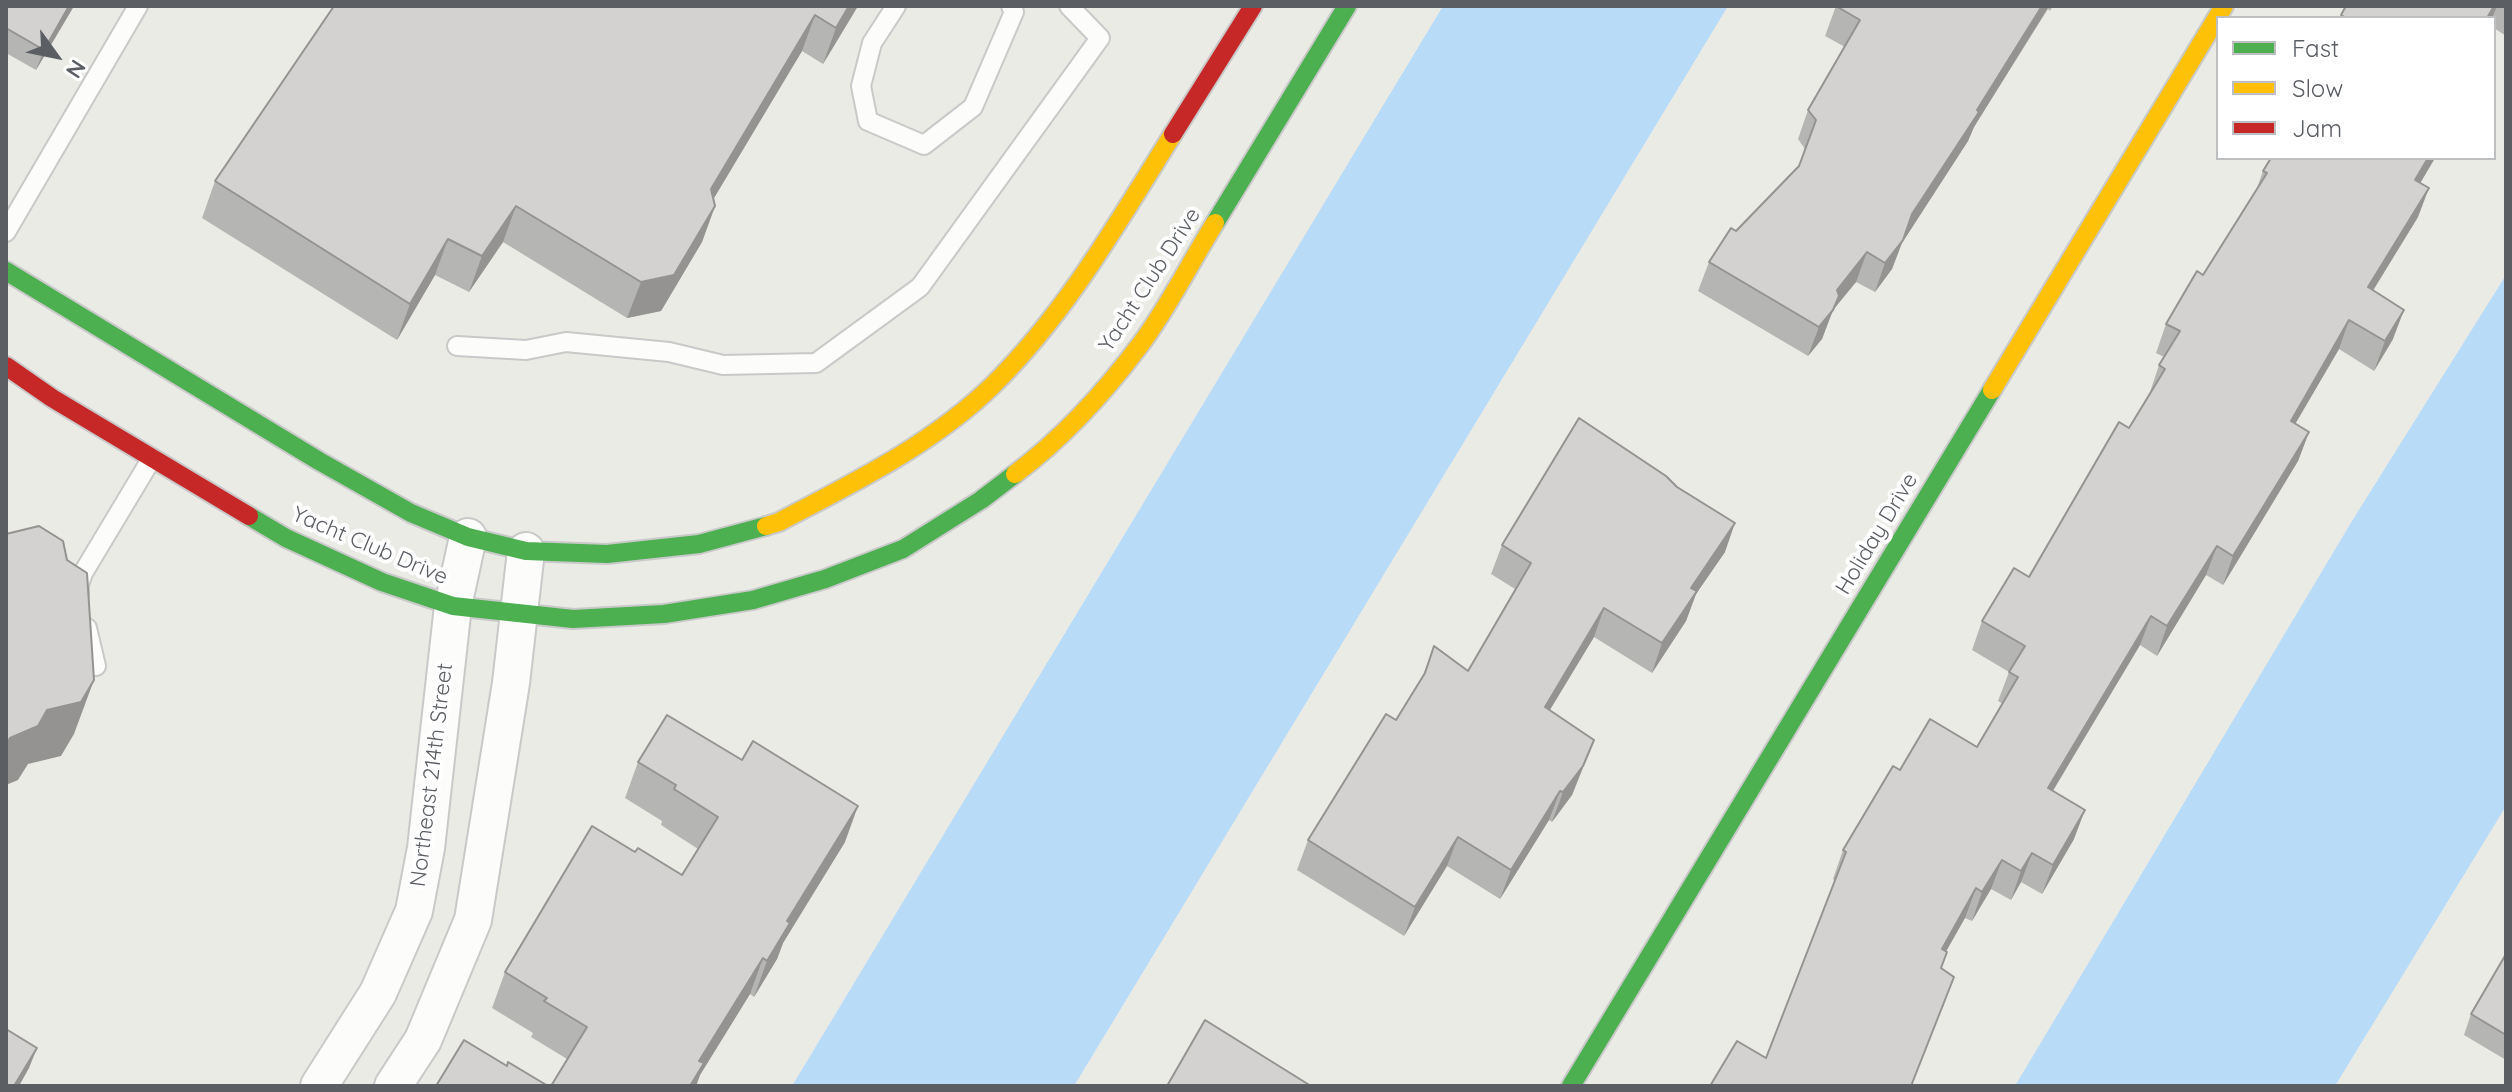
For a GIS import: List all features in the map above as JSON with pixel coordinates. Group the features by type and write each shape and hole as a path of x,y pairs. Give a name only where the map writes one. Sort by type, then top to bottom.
{"street":[{"path":"6,271 319,461 411,513 468,537 526,551 607,554 699,544 779,522 857,481 938,430 991,387 1044,331 1138,192 1253,6"},
{"name":"Yacht Club Drive","path":"6,366 52,398 286,538 382,582 453,606 588,619 664,614 753,600 825,579 903,549 981,500 1044,452 1101,394 1142,343 1347,6"},
{"name":"Holiday Drive","path":"1571,1086 2216,19"},
{"name":"Northeast 214th Street","path":"319,1086 378,993 414,911 431,807 453,606 468,537"},
{"path":"393,1086 423,1040 473,920 526,551"},
{"path":"414,911 473,920"}],"lane":[{"path":"6,232 138,6"},
{"path":"896,6 872,43 861,86 863,98 868,121 924,145 973,107 1014,12 1011,6"},
{"path":"457,346 526,350 566,342 669,352 723,365 816,363 920,287 1100,38 1069,6"},
{"path":"96,666 79,585 83,573 152,458"}],"water":[{"path":"1443,6 1728,6 1074,1086 792,1086"},
{"path":"2506,275 2506,806 2335,1086 2015,1086 2352,521"}],"building":[{"path":"6,6 69,6 44,50 6,28"},
{"path":"334,6 849,6 836,28 815,15 711,189 715,206 674,275 641,282 516,206 482,256 448,239 410,304 215,181"},
{"path":"1836,6 2042,6 1977,110 1979,112 1912,214 1903,240 1885,263 1867,252 1837,290 1839,296 1833,310 1819,327 1709,262 1731,228 1736,231 1799,166 1816,120 1808,110 1860,20"},
{"path":"2346,6 2494,6 2488,16 2341,15"},
{"path":"2270,160 2427,160 2415,180 2429,188 2368,287 2404,310 2385,341 2349,320 2291,421 2309,432 2233,556 2217,546 2167,626 2151,616 2048,788 2085,810 2053,865 2032,853 2021,871 2002,860 1982,892 1976,888 1942,949 1947,952 1941,968 1954,977 1911,1086 1710,1086 1737,1041 1766,1058 1846,852 1843,850 1893,766 1900,770 1930,719 1977,747 2018,677 2009,672 2025,646 1982,621 2014,568 2029,577 2119,422 2129,428 2165,369 2159,365 2180,331 2166,324 2197,271 2203,275 2267,173 2263,171"},
{"path":"1579,418 1666,476 1677,487 1735,523 1691,588 1697,591 1662,643 1604,608 1545,707 1594,740 1583,766 1563,792 1560,791 1511,870 1458,837 1415,907 1308,840 1386,714 1396,720 1425,673 1434,646 1468,671 1531,563 1502,545"},
{"path":"39,526 63,541 67,560 87,573 94,680 81,702 47,710 38,726 10,738 6,744 6,534"},
{"path":"667,715 742,760 753,741 858,806 787,921 790,923 767,961 763,958 699,1061 704,1063 690,1086 551,1086 587,1027 505,972 592,826 635,852 638,848 682,875 718,817 674,789 676,785 638,762"},
{"path":"2506,954 2506,1035 2471,1014"},
{"path":"1205,1020 1311,1086 1167,1086"},
{"path":"6,1029 37,1048 14,1086 6,1086"},
{"path":"464,1040 507,1066 508,1062 548,1086 436,1086"}],"traffic: fast":[{"path":"1215,223 1347,6"},
{"path":"6,271 319,461 411,513 468,537 526,551 607,554 699,544 766,526"},
{"path":"1571,1086 1992,390"},
{"path":"249,516 286,538 382,582 453,606 573,619 664,614 753,600 825,579 903,549 981,500 1015,474"}],"traffic: slow":[{"path":"2218,16 2224,6"},
{"path":"1992,390 2216,19"},
{"path":"766,526 779,522 891,461 945,426 993,385 1068,297 1173,134"},
{"path":"1015,474 1066,430 1126,363 1160,316 1215,223"}],"traffic: jam":[{"path":"1173,134 1253,6"},
{"path":"6,366 52,398 249,516"}]}
